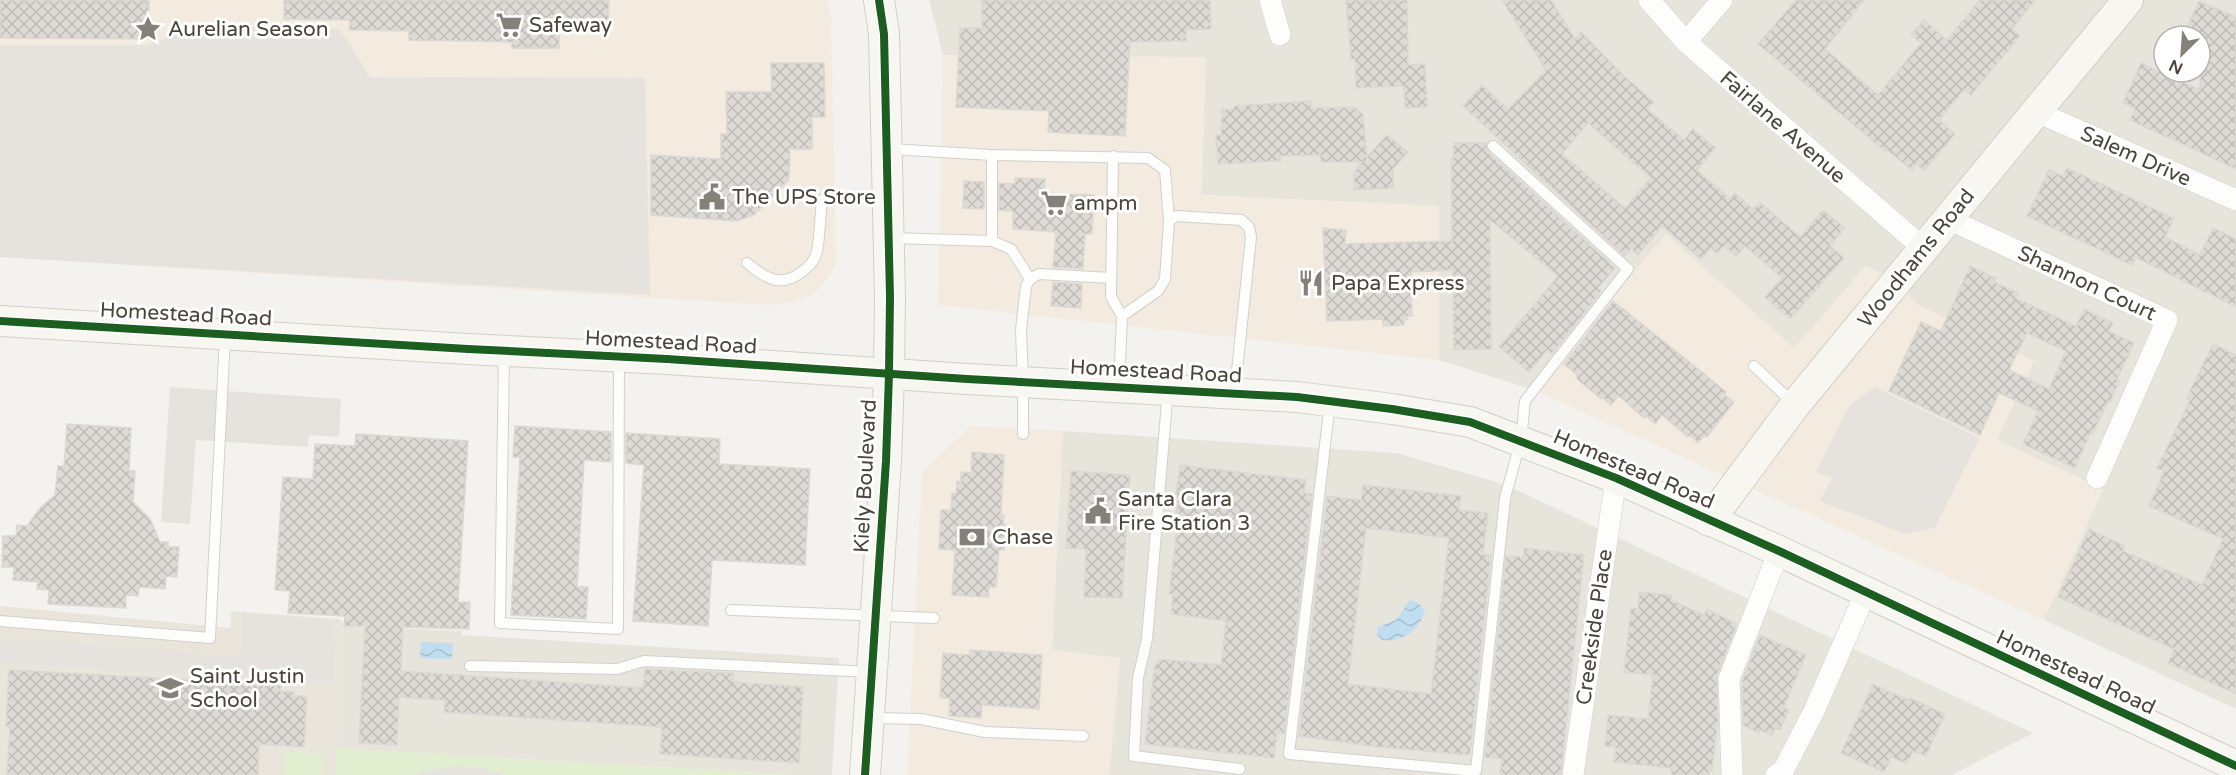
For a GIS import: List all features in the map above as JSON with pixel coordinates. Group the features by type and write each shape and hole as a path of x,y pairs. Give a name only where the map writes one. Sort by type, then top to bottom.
{"main road":[{"name":"Kiely Boulevard","path":"865,775 889,374 890,297 884,34 879,0"},
{"name":"Woodhams Road","path":"1709,521 1796,405 2128,0"},
{"name":"Homestead Road","path":"0,321 1234,394 1330,401 1470,422 1616,478 1779,551 2232,762"}],"street":[{"path":"1270,0 1280,35"},
{"name":"Fairlane Avenue","path":"1649,0 1686,42 1923,248"},
{"path":"1686,42 1722,0"},
{"name":"Salem Drive","path":"2037,112 2236,200"},
{"name":"Shannon Court","path":"1948,219 2167,320 2097,478"},
{"name":"Creekside Place","path":"1573,775 1616,478"},
{"path":"1732,775 1729,679 1779,551"},
{"path":"1776,775 1783,771 1814,711 1866,592"}],"lane":[{"path":"1330,401 1289,754 1476,771 1505,498 1521,440 1525,401 1628,269 1493,146"},
{"path":"886,148 992,155 1148,158 1165,170 1169,221 1165,279 1158,291 1122,316"},
{"path":"992,155 992,241"},
{"path":"1113,156 1111,297 1122,316 1119,387"},
{"path":"747,263 762,276 775,280 789,280 812,264 817,253 822,200"},
{"path":"1169,221 1176,216 1241,220 1249,227 1251,237 1234,394"},
{"path":"888,237 992,241 1011,249 1030,279"},
{"path":"1023,434 1021,330 1026,286 1030,279 1039,274 1111,278"},
{"path":"0,621 210,638 225,334"},
{"path":"504,350 500,623 618,629 619,357"},
{"path":"1754,366 1796,405"},
{"path":"1168,390 1147,639 1138,678 1134,756 1240,769"},
{"path":"731,609 934,618"},
{"path":"470,666 617,669 644,661 871,672"},
{"path":"868,718 921,719 985,732 1083,736"}],"shaded area":[{"path":"0,0 827,0 831,15 836,262 832,273 816,292 795,302 767,305 0,257"},
{"path":"929,0 2236,0 2236,709 2044,620 2103,489 1997,440 2033,361 1918,305 1896,281 1866,266 1795,349 1534,390 1439,360 1439,206 1201,195 1205,58 943,55"},
{"path":"199,26 340,29 370,77 645,78 650,295 0,257 0,45 147,45"},
{"path":"943,55 1206,57 1202,195 1439,206 1439,360 938,305"},
{"path":"1666,234 1794,348 1866,266 1896,281 1918,305 2034,361 1997,440 2103,489 2044,620 1534,390"},
{"path":"170,387 341,399 339,437 309,435 308,447 196,440 190,524 161,522"},
{"path":"1875,387 1980,438 1935,528 1905,534 1820,501 1832,478 1816,472 1850,405"},
{"path":"971,426 1063,431 1052,650 1120,658 1109,775 907,775 922,472"},
{"path":"1063,431 1397,453 1506,485 2033,733 1952,775 1109,775 1120,658 1052,650"},
{"name":"Saint Justin School","path":"0,606 231,628 231,611 340,619 344,626 335,775 0,775"},
{"path":"243,613 336,621 333,683 0,663 0,637 241,656"},
{"path":"344,626 462,631 462,635 839,658 832,775 792,775 336,748"},
{"path":"459,766 484,768 505,775 409,775 435,769"}],"green space":[{"path":"336,748 792,775 335,775"},
{"path":"286,752 324,754 323,775 285,775"}],"water":[{"path":"1410,600 1417,602 1425,611 1418,625 1403,637 1382,640 1377,635 1378,627 1396,620"},
{"path":"421,642 453,643 452,659 420,658"}],"building":[{"path":"0,0 149,0 149,39 0,38"},
{"name":"Safeway","path":"284,0 609,0 608,28 559,28 559,48 512,48 512,42 409,40 409,31 349,30 350,20 284,19"},
{"path":"982,0 1210,0 1211,29 1186,30 1186,41 1130,42 1125,136 1048,132 1049,111 956,107 960,28 982,28"},
{"path":"1346,0 1407,0 1408,65 1425,64 1427,107 1405,108 1404,86 1356,88 1355,59 1351,59"},
{"path":"1502,0 1551,0 1575,39 1581,32 1625,77 1654,102 1647,109 1684,140 1693,129 1716,148 1697,170 1730,199 1735,193 1753,209 1760,202 1800,237 1823,210 1845,228 1830,246 1844,258 1790,319 1765,297 1782,278 1745,246 1736,256 1724,246 1717,253 1711,248 1701,259 1662,226 1638,255 1631,249 1625,256 1463,106 1482,85 1508,109 1546,70","holes":["1588,123 1651,178 1625,208 1562,154"]},
{"path":"1796,0 1864,0 1825,49 1878,95 1921,43 1911,35 1924,20 1947,40 1980,0 2035,0 2012,29 2020,36 1971,95 1964,90 1939,120 1955,134 1924,171 1916,164 1912,170 1887,150 1886,152 1758,44"},
{"path":"2199,1 2236,17 2236,169 2130,120 2135,108 2123,103 2141,63 2152,68 2152,84 2187,84 2200,90 2200,84 2212,84 2212,24 2188,24"},
{"path":"771,63 824,63 825,117 812,117 812,149 790,149 789,180 754,215 737,221 651,215 651,155 721,159 721,134 727,134 726,92 772,92"},
{"path":"1311,101 1311,108 1354,107 1363,114 1367,157 1387,135 1408,152 1393,169 1393,188 1354,190 1354,172 1362,162 1321,162 1320,155 1280,156 1281,161 1218,164 1216,135 1221,135 1222,109 1234,109 1234,106"},
{"path":"1454,143 1486,143 1488,152 1615,268 1598,288 1601,291 1552,354 1547,350 1529,372 1499,347 1558,276 1490,220 1491,349 1454,350 1453,270 1411,272 1412,316 1407,316 1408,320 1404,319 1404,325 1383,326 1383,319 1327,321 1323,228 1346,230 1345,244 1452,241 1451,159 1453,159"},
{"path":"2067,168 2174,218 2165,237 2200,255 2213,228 2236,239 2236,307 2135,257 2132,265 2027,216 2049,170 2063,176"},
{"name":"ampm","path":"1015,178 1045,179 1044,193 1094,195 1092,234 1085,234 1083,269 1053,267 1056,232 1013,229 1013,211 999,210 999,183 1015,184"},
{"path":"964,181 984,182 984,209 963,208"},
{"path":"1970,266 1996,278 1994,282 2018,293 2015,298 2076,326 2084,309 2113,323 2109,331 2134,343 2117,379 2120,380 2110,402 2108,401 2092,435 2090,434 2075,468 2023,444 2038,411 1999,393 1980,435 1889,391 1921,322 1941,331","holes":["2027,333 2066,351 2049,389 2009,370"]},
{"path":"1053,282 1082,284 1081,308 1051,306"},
{"path":"1613,301 1726,392 1724,394 1734,402 1707,437 1705,435 1698,443 1662,415 1655,424 1646,416 1644,418 1619,396 1611,405 1576,378 1578,376 1564,364"},
{"path":"2213,344 2236,355 2236,694 2168,663 2174,649 2058,597 2089,529 2125,546 2123,551 2202,585 2223,539 2149,506 2164,471 2157,468 2190,400 2186,399"},
{"path":"67,424 131,428 129,471 135,471 133,502 150,519 160,542 168,542 168,547 179,547 177,577 166,576 165,589 139,587 138,596 126,595 126,608 48,604 49,590 37,589 38,582 13,580 14,567 2,567 3,536 16,536 17,525 27,526 40,508 55,495 58,466 64,466"},
{"path":"515,426 611,432 611,462 584,460 577,587 588,587 586,619 511,615 520,457 513,457"},
{"path":"626,433 720,439 719,464 810,469 805,565 712,560 708,626 633,621 644,465 626,463"},
{"path":"356,434 468,441 458,602 470,602 469,629 403,627 401,671 643,688 645,669 734,673 734,682 803,687 799,763 660,754 662,727 444,712 445,700 399,697 397,745 359,743 365,626 344,626 345,616 288,613 290,591 275,590 283,477 313,479 315,444 355,446"},
{"name":"Chase","path":"972,452 1004,455 1001,515 1004,515 1003,524 1005,524 1004,550 999,550 996,587 989,587 988,597 952,595 955,550 939,549 941,510 951,510 952,493 956,494 957,481 961,482 961,472 971,473"},
{"path":"1180,465 1306,480 1304,493 1312,494 1284,734 1277,733 1274,758 1145,744 1155,664 1158,664 1159,659 1221,665 1226,621 1171,614 1173,594 1169,594 1179,514 1176,514 1177,502 1175,502"},
{"name":"Santa Clara Fire Station 3","path":"1071,471 1130,475 1122,598 1084,597 1086,549 1066,548"},
{"path":"1363,485 1461,496 1459,510 1488,513 1483,554 1491,555 1470,755 1378,747 1299,736 1327,496 1361,500","holes":["1366,528 1449,538 1431,694 1348,684"]},
{"path":"1524,548 1584,555 1561,775 1500,775 1502,759 1485,757 1506,556 1524,557"},
{"path":"1639,592 1671,595 1671,600 1704,615 1707,609 1737,624 1717,675 1718,721 1712,771 1709,770 1709,775 1672,775 1670,768 1614,762 1616,747 1605,746 1608,715 1648,719 1653,675 1624,672 1631,608 1638,609"},
{"path":"1760,635 1806,655 1784,707 1789,710 1780,730 1775,728 1772,736 1760,730 1759,733 1743,725 1742,681"},
{"path":"970,650 1042,655 1039,709 982,705 981,718 949,716 950,698 940,698 943,653 970,655"},
{"path":"9,670 281,685 280,691 294,692 294,696 307,696 304,747 259,744 258,775 7,775 10,727 6,726"},
{"path":"1873,684 1945,714 1926,756 1913,751 1907,764 1891,757 1884,772 1841,753"}],"cycle path":[{"path":"865,775 886,461 889,374 890,297 884,34 879,0"},
{"path":"0,321 1297,397 1470,422 1616,478 1779,551 2236,766"}],"place":[{"name":"Safeway","path":"509,25"},
{"name":"Aurelian Season","path":"148,29"},
{"name":"The UPS Store","path":"712,197"},
{"name":"ampm","path":"1054,203"},
{"name":"Papa Express","path":"1311,283"},
{"name":"Santa Clara Fire Station 3","path":"1098,511"},
{"name":"Chase","path":"972,537"},
{"name":"Saint Justin School","path":"170,688"}]}
